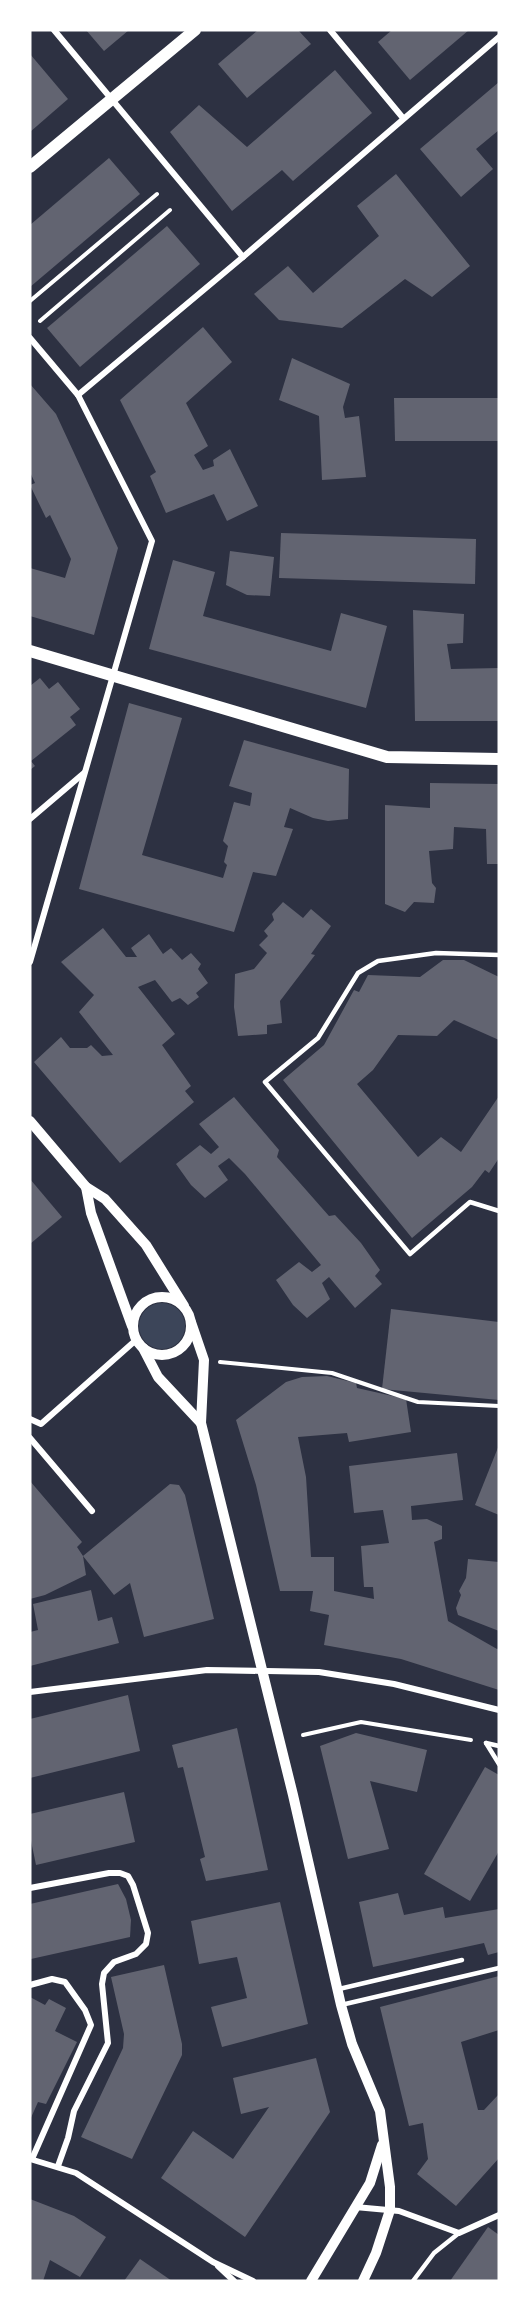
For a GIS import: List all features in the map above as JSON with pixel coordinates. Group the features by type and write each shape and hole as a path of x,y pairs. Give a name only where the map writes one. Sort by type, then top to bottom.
{"main road":[{"path":"30,167 195,30"},
{"path":"30,651 387,757 499,759"}],"street":[{"path":"54,30 243,257"},
{"path":"330,30 404,118"},
{"path":"78,395 499,37"},
{"path":"30,338 78,395 152,541 30,962"},
{"path":"30,819 85,773"},
{"path":"30,1121 86,1187 105,1199 146,1245 184,1306 204,1360 201,1422 341,2005 352,2044 375,2097 384,2139 390,2187 390,2210 376,2253 363,2281"},
{"path":"86,1187 91,1213 137,1339 158,1377 201,1422"},
{"path":"137,1339 136,1313 149,1300 166,1297 184,1306"},
{"path":"137,1339 158,1355 168,1354 185,1344 190,1335 191,1322"},
{"path":"30,1419 41,1424 137,1339"},
{"path":"30,1438 92,1511"},
{"path":"30,1692 55,1687 207,1670 319,1672 394,1684 499,1710"},
{"path":"30,1888 109,1873 128,1876 148,1933 146,1944 136,1954 114,1962 104,1973 102,1984 108,2043 74,2111 58,2166"},
{"path":"30,1985 52,1979 65,1982 85,2010 91,2025 31,2159 76,2173 213,2262 253,2281"},
{"path":"311,2281 370,2183 384,2139"},
{"path":"355,2207 399,2211 459,2233 499,2215"},
{"path":"213,2262 234,2281"}],"lane":[{"path":"499,955 436,953 378,961 358,973 318,1038 265,1082 410,1254 470,1202 499,1211"},
{"path":"486,1743 499,1746"},
{"path":"486,1743 499,1764"},
{"path":"337,1989 462,1960"},
{"path":"341,2005 499,1968"},
{"path":"413,2281 434,2253 459,2233"}],"path":[{"path":"30,300 156,194"},
{"path":"40,321 170,210"},
{"path":"204,1360 332,1372 418,1402 499,1406"},
{"path":"303,1735 361,1722 486,1743"}],"shaded area":[{"path":"162,1303 178,1310 185,1326 178,1342 162,1349 146,1342 139,1326 146,1310"}],"building":[{"path":"86,30 129,30 104,51"},
{"path":"258,30 298,30 311,44 247,98 218,64"},
{"path":"392,30 469,30 410,80 378,42"},
{"path":"30,54 68,99 30,132"},
{"path":"335,70 372,113 293,181 282,170 232,211 170,132 199,105 247,147"},
{"path":"499,82 499,130 476,149 493,169 461,197 420,149"},
{"path":"109,158 140,194 30,287 30,225"},
{"path":"396,174 470,266 432,297 405,279 342,328 279,320 254,294 288,266 313,293 379,236 357,206"},
{"path":"167,226 200,264 80,367 47,328"},
{"path":"203,327 232,362 186,403 208,446 194,455 203,470 214,466 213,460 230,449 258,506 227,521 214,494 166,513 150,476 156,472 120,400"},
{"path":"292,358 350,384 343,407 345,418 359,416 366,477 322,480 319,416 279,400"},
{"path":"30,384 56,414 118,548 94,635 30,616 30,568 65,578 71,559 50,515 46,518 30,485 35,483 30,472"},
{"path":"394,398 499,398 499,441 395,441"},
{"path":"281,533 476,539 475,584 279,578"},
{"path":"230,551 274,557 270,596 247,595 226,585"},
{"path":"173,560 215,572 203,616 331,651 341,613 387,626 366,708 149,649"},
{"path":"413,610 464,614 463,643 447,644 451,669 499,668 499,721 415,721"},
{"path":"40,678 49,689 58,682 80,709 70,717 76,725 31,761 35,766 30,770 30,686"},
{"path":"129,703 182,718 142,855 223,878 227,865 224,862 228,846 223,841 234,802 250,806 252,793 229,786 244,740 349,769 348,819 328,821 313,818 290,808 284,827 293,829 276,876 253,872 234,932 79,889"},
{"path":"430,783 499,784 499,864 487,864 486,829 454,827 453,849 429,851 432,883 436,888 434,903 414,902 405,912 385,904 385,805 430,808"},
{"path":"283,902 303,918 311,909 331,926 311,954 315,955 280,1001 282,1023 267,1025 267,1034 238,1036 234,1007 235,974 254,969 267,953 259,945 268,936 264,931 274,920 272,914"},
{"path":"103,928 126,957 137,957 131,948 149,934 163,954 171,948 182,960 191,953 201,964 198,969 208,983 196,993 199,997 188,1005 180,998 172,1002 155,980 138,987 175,1034 162,1045 191,1086 185,1091 194,1102 120,1163 34,1062 61,1037 70,1048 87,1048 91,1045 102,1056 113,1055 79,1012 94,995 61,962"},
{"path":"443,960 464,960 499,977 499,1040 454,1020 437,1036 398,1035 373,1070 357,1084 418,1157 441,1137 461,1152 499,1096 499,1158 489,1173 485,1170 472,1187 412,1238 283,1080 324,1045 354,990 359,992 368,975 420,977"},
{"path":"234,1097 279,1150 277,1157 329,1216 335,1215 361,1243 380,1270 375,1276 382,1284 355,1308 329,1277 322,1283 330,1299 307,1318 293,1305 276,1280 299,1262 312,1272 321,1265 229,1158 218,1166 228,1180 205,1198 191,1185 176,1164 200,1145 211,1154 219,1147 199,1124"},
{"path":"30,1179 62,1217 30,1244"},
{"path":"391,1309 499,1322 499,1400 382,1389"},
{"path":"327,1376 356,1383 357,1388 406,1399 411,1432 349,1442 347,1433 298,1437 306,1477 311,1557 334,1557 334,1591 374,1599 373,1587 364,1587 361,1546 389,1543 383,1510 354,1513 349,1466 457,1453 463,1500 411,1506 412,1520 427,1519 442,1526 442,1539 434,1542 448,1621 497,1649 499,1648 499,1690 401,1659 324,1645 329,1615 310,1611 313,1591 280,1591 256,1485 236,1420 286,1382 302,1377"},
{"path":"499,1445 499,1515 475,1505"},
{"path":"30,1481 82,1542 77,1547 83,1556 86,1575 45,1595 30,1599"},
{"path":"170,1484 179,1485 185,1495 214,1619 144,1637 130,1583 114,1595 83,1556"},
{"path":"468,1559 499,1562 499,1631 458,1615 456,1608 461,1595 459,1591 466,1578"},
{"path":"91,1590 98,1621 112,1617 119,1643 30,1666 30,1632 38,1630 33,1604"},
{"path":"128,1695 140,1751 30,1778 30,1719"},
{"path":"237,1728 268,1870 206,1881 200,1859 205,1857 183,1767 178,1768 172,1745"},
{"path":"356,1733 427,1750 417,1792 370,1781 389,1849 348,1859 320,1746"},
{"path":"485,1767 499,1775 499,1851 470,1901 424,1874"},
{"path":"124,1792 135,1842 36,1865 30,1836 30,1814"},
{"path":"118,1884 126,1899 131,1920 130,1937 31,1959 30,1904"},
{"path":"398,1893 404,1915 443,1907 445,1918 499,1909 499,1952 488,1955 484,1943 373,1967 359,1902"},
{"path":"280,1902 308,2024 222,2047 211,2007 247,1998 237,1957 199,1964 191,1921"},
{"path":"164,1965 182,2044 182,2055 132,2159 81,2137 123,2048 124,2034 111,1977"},
{"path":"499,1976 499,2030 461,2042 478,2110 484,2110 499,2094 499,2158 456,2206 417,2174 428,2159 423,2123 409,2126 380,2007"},
{"path":"30,1997 45,2005 49,1999 66,2008 55,2031 77,2042 46,2104 38,2102 30,2120"},
{"path":"316,2058 330,2112 245,2237 161,2178 193,2131 233,2159 269,2107 241,2114 233,2078"},
{"path":"30,2199 74,2216 106,2237 80,2277 50,2260 43,2281 30,2281"},
{"path":"488,2227 499,2235 499,2281 450,2281"},
{"path":"140,2259 172,2281 124,2281"}]}
